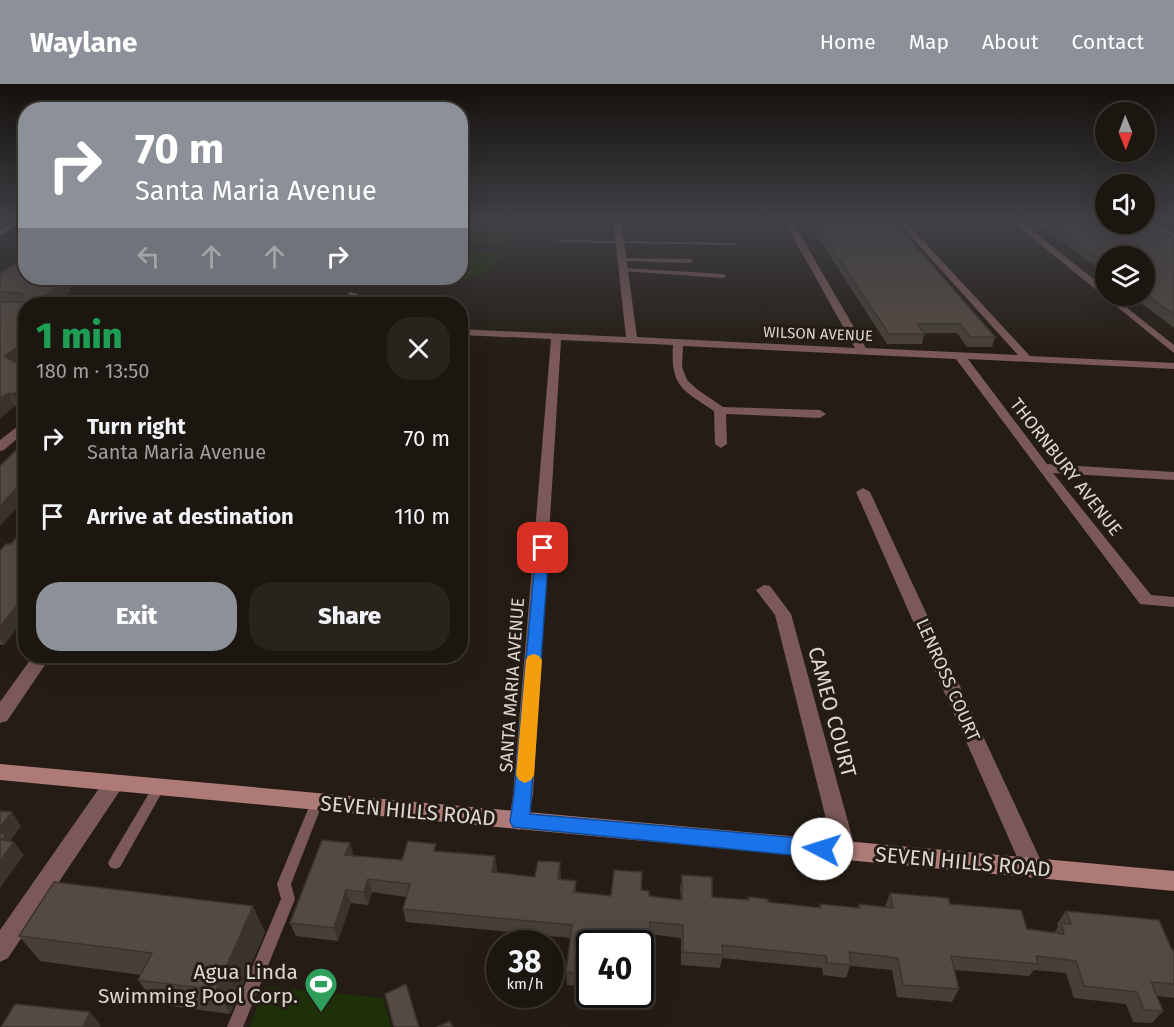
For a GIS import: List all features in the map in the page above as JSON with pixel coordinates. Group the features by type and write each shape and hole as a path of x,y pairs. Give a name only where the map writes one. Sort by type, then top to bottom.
{"street":[{"path":"623,263 632,340"},
{"path":"812,263 862,350"},
{"path":"939,263 1027,359"},
{"path":"1067,263 1095,286"},
{"path":"1120,306 1174,350"},
{"name":"WILSON AVENUE","path":"468,332 1174,366"},
{"name":"SANTA MARIA AVENUE","path":"519,821 524,795 543,548 556,336"},
{"path":"678,343 677,367 686,386 720,410 820,414"},
{"name":"THORNBURY AVENUE","path":"959,355 1042,468 1146,600 1174,602"},
{"path":"720,410 721,444"},
{"path":"0,447 18,431"},
{"path":"1042,468 1174,476"},
{"name":"LENROSS COURT","path":"863,492 1033,868"},
{"name":"CAMEO COURT","path":"764,590 783,614 845,851"},
{"path":"0,716 37,663"},
{"name":"SEVEN HILLS ROAD","path":"0,772 1174,881"},
{"path":"0,950 114,783"}],"lane":[{"path":"624,270 723,276"},
{"path":"116,863 159,787"},
{"path":"235,1027 288,899 284,884 317,802"}],"green space":[{"path":"468,263 497,263 484,273 469,278"},
{"name":"Agua Linda Swimming Pool Corp.","path":"265,987 383,998 391,1027 250,1027"}],"building":[{"path":"18,263 18,285 59,285 44,297 23,297 21,293 0,292 0,274"},
{"path":"841,263 930,263 995,337 970,337 960,324 917,324 925,334 889,334"},
{"path":"1155,263 1174,263 1174,315 1155,301"},
{"path":"0,302 18,302 18,347 4,356 18,364 18,392 9,393 0,399"},
{"path":"18,448 18,487 0,506 0,466"},
{"path":"18,536 18,604 0,627 0,551 6,544 11,544"},
{"path":"0,811 12,812 0,827"},
{"path":"0,833 6,834 1,840 14,842 0,861"},
{"path":"322,840 350,843 345,855 402,860 408,841 436,844 434,851 495,856 492,872 535,877 538,861 560,862 558,879 576,881 574,892 611,896 614,870 642,872 641,890 649,891 649,896 682,900 682,875 712,877 712,897 768,899 768,902 821,908 820,904 860,908 859,904 893,908 890,893 948,898 950,904 1021,910 1027,929 1064,934 1061,923 1071,924 1066,911 1159,920 1174,950 1174,984 1151,982 1163,1011 1144,1010 1137,992 1084,986 1076,961 1036,956 1038,964 951,956 959,989 903,985 898,958 849,952 851,965 827,963 826,956 722,945 723,955 683,952 683,925 650,922 650,930 576,930 576,973 566,972 572,925 403,909 410,884 368,879 364,892 346,890 334,928 290,923"},
{"path":"54,882 253,906 216,990 138,980 152,953 19,936"},
{"path":"406,984 419,1027 394,1027 385,994"},
{"path":"15,1004 90,1012 83,1027 1,1027"},
{"path":"450,1021 453,1027 437,1027"}],"slow traffic":[{"path":"525,775 534,660"}],"place":[{"name":"Agua Linda Swimming Pool Corp.","path":"321,1013"}],"route":[{"path":"543,548 524,795 519,821 822,849"}]}
